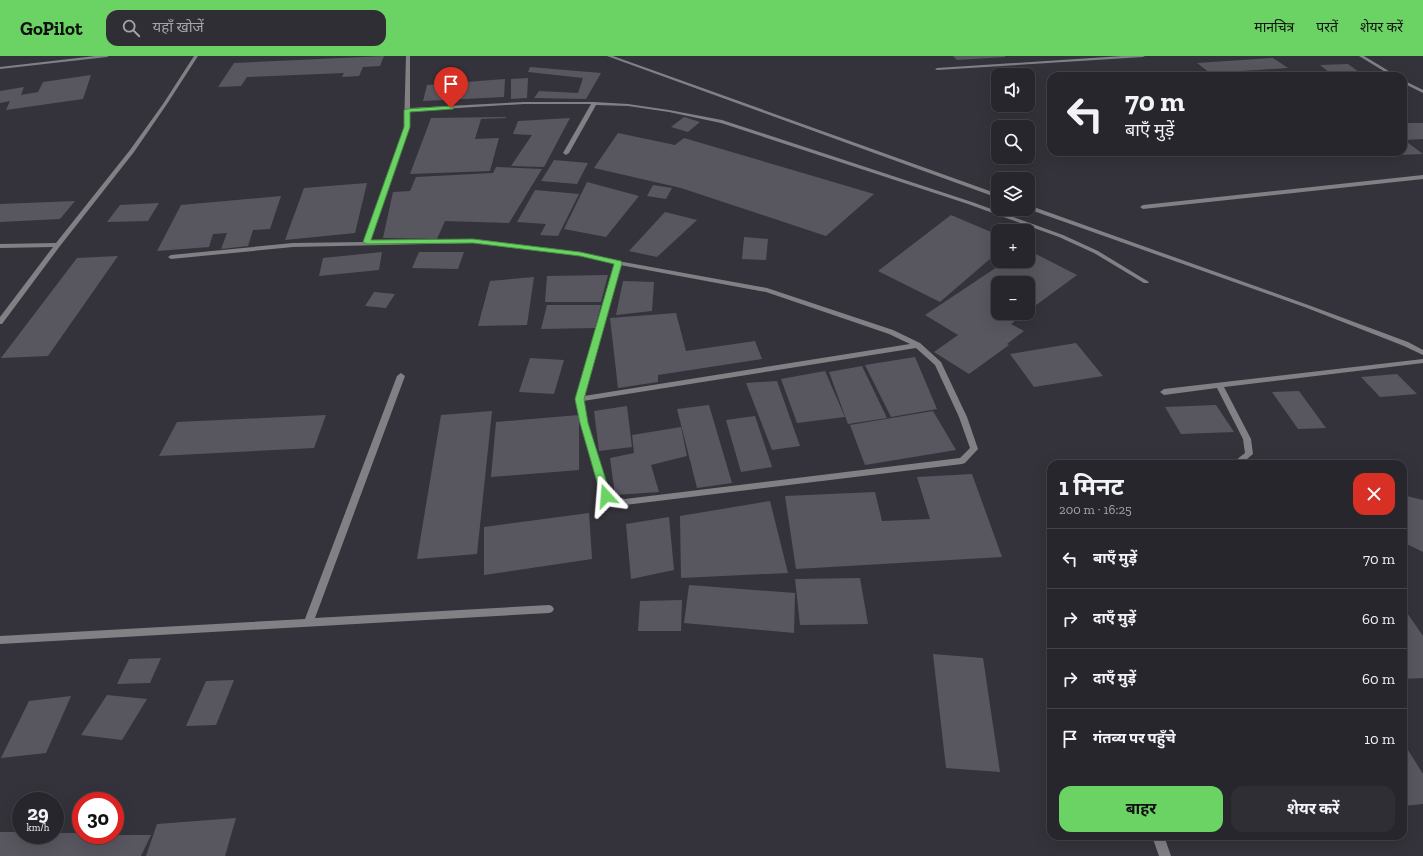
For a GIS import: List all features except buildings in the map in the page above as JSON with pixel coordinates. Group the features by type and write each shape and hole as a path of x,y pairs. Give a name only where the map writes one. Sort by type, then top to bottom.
{"street":[{"path":"0,68 107,56"},
{"path":"1,320 132,151 196,56"},
{"path":"367,242 407,127 408,56"},
{"path":"609,56 991,193"},
{"path":"937,69 1143,56"},
{"path":"1361,56 1388,72"},
{"path":"1407,83 1423,92"},
{"path":"407,110 524,103 594,103 634,106 722,122 970,203 1068,239 1096,252 1146,282"},
{"path":"566,153 594,103"},
{"path":"1143,207 1423,177"},
{"path":"1035,209 1309,307 1406,344 1423,353"},
{"path":"171,257 293,245 367,242 473,241 580,254 618,263 767,290 891,332 918,345 938,364 963,418 974,449 962,461 625,502 606,496 584,423 579,399 618,263"},
{"path":"0,246 58,245"},
{"path":"579,399 918,345"},
{"path":"1164,392 1423,361"},
{"path":"308,623 401,376"},
{"path":"1220,386 1247,439 1249,454 1241,460"},
{"path":"0,640 549,610"},
{"path":"1159,840 1165,856"}],"route":[{"path":"451,108 407,110 407,127 367,242 473,241 580,254 618,263 579,399 584,423 606,496"}]}
